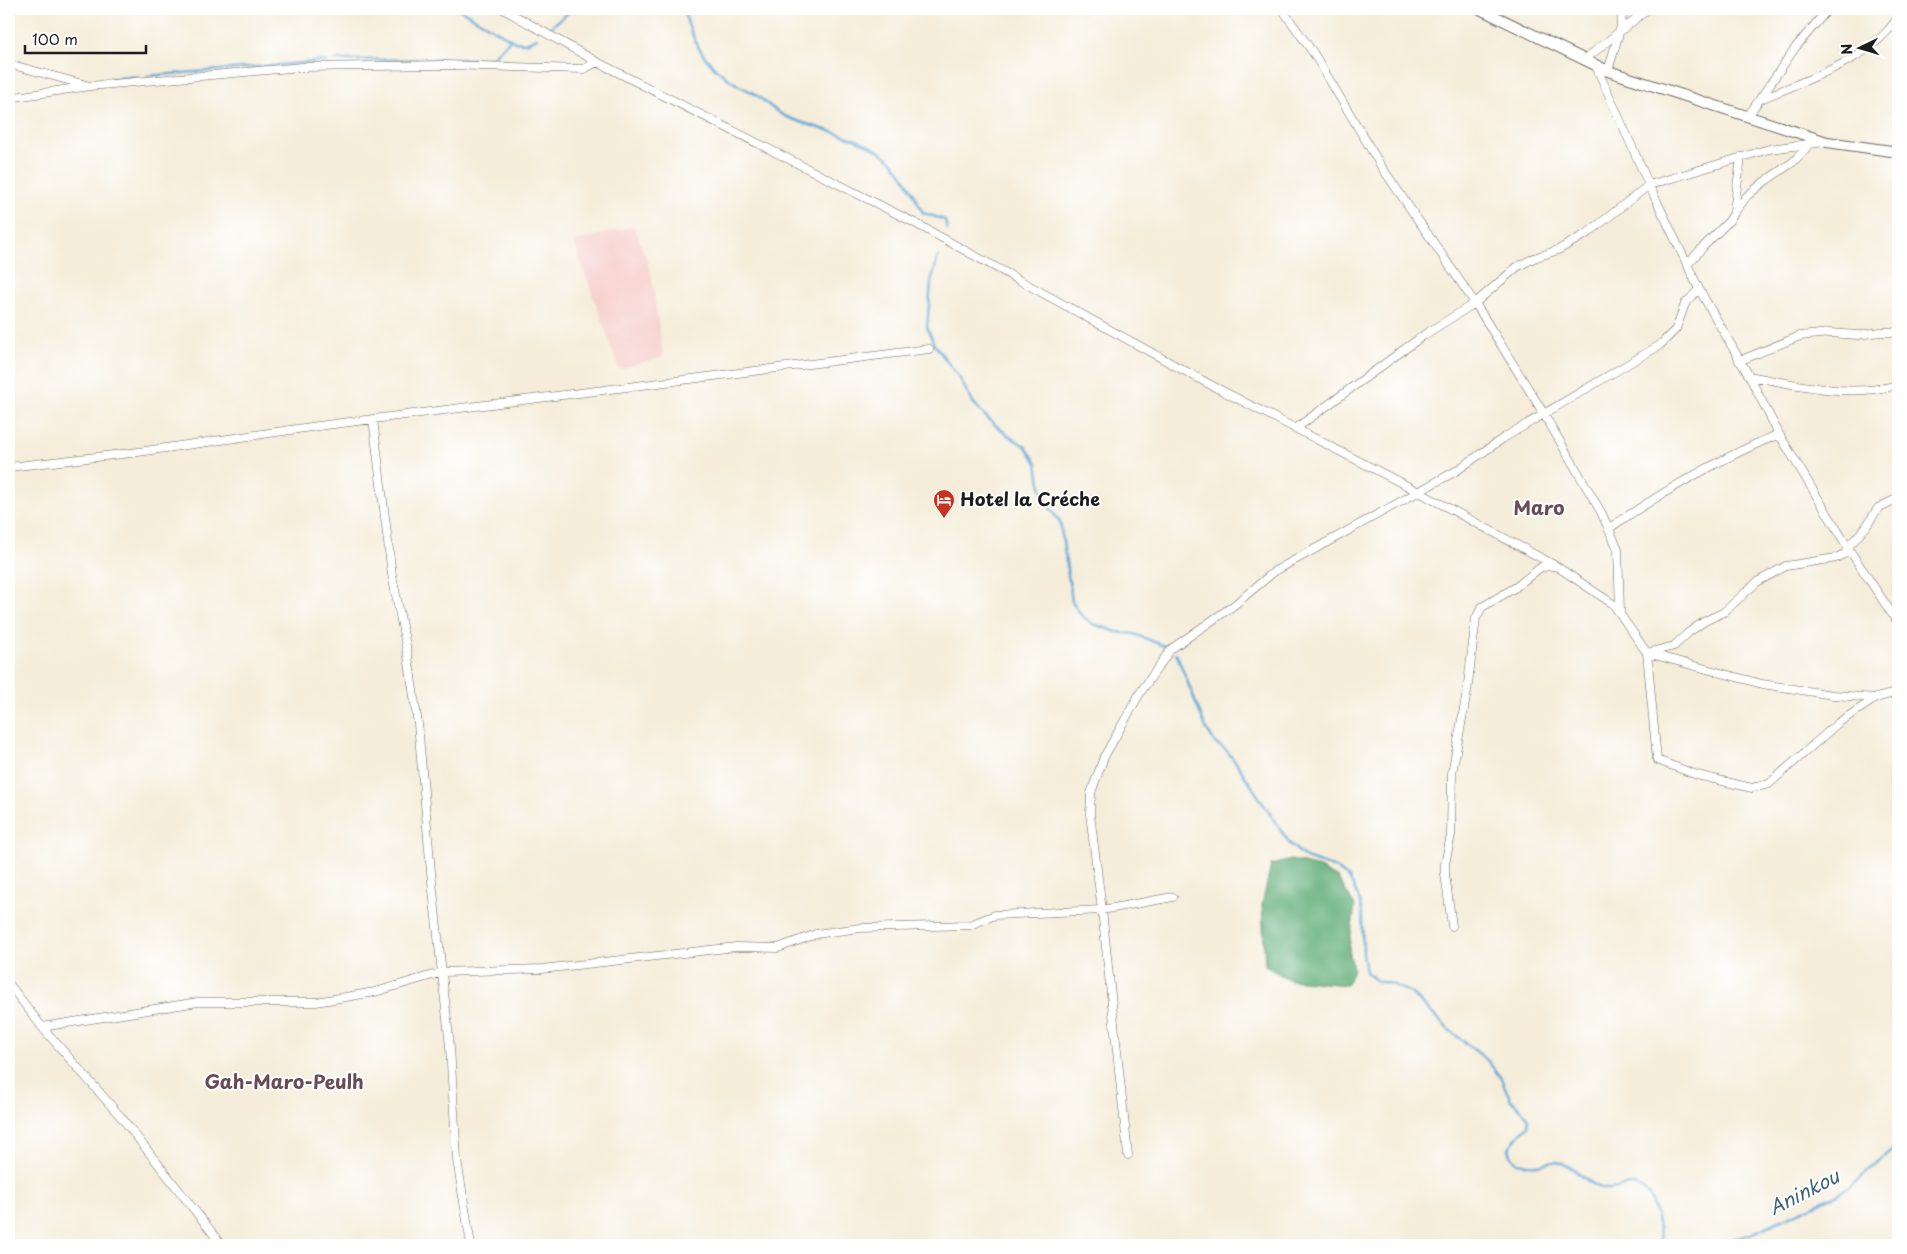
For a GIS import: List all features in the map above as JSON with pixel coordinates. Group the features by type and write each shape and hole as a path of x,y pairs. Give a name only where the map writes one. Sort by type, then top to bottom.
{"main road":[{"path":"1480,9 1608,71 1827,142 1898,152"}],"street":[{"path":"503,9 597,62 913,222 1141,348 1417,491 1556,566 1614,604 1647,653 1657,760 1697,775 1752,788 1769,784 1838,723 1876,698 1898,692"},
{"path":"1282,9 1314,54 1380,166 1475,303 1544,414 1601,512 1618,549 1620,611"},
{"path":"1608,71 1620,30 1623,9"},
{"path":"1584,60 1648,9"},
{"path":"1748,116 1795,48 1828,9"},
{"path":"1761,99 1796,86 1853,57 1888,30 1898,17"},
{"path":"9,98 90,86 302,67 445,65 584,69 597,62"},
{"path":"9,64 90,86"},
{"path":"1596,66 1649,185 1699,289 1749,376 1779,434 1849,549 1898,623"},
{"path":"1295,429 1424,335 1475,303 1517,268 1534,258 1558,250 1588,233 1649,185 1769,149 1827,142"},
{"path":"1688,264 1729,222 1747,196 1793,162 1810,145"},
{"path":"1734,213 1741,158"},
{"path":"1128,1155 1090,814 1091,793 1104,757 1140,693 1171,649 1233,606 1275,571 1456,471 1505,438 1660,344 1676,329 1685,304 1699,289"},
{"path":"1740,361 1800,336 1830,332 1857,335 1898,332"},
{"path":"9,467 131,453 372,419 930,350"},
{"path":"1749,376 1806,387 1856,392 1898,385"},
{"path":"372,419 392,574 408,656 418,724 431,872 450,1047 457,1160 471,1245"},
{"path":"1608,528 1650,500 1744,449 1779,434"},
{"path":"1647,653 1674,646 1705,621 1724,612 1757,582 1786,566 1836,558 1849,549 1878,508 1898,498"},
{"path":"1452,926 1445,864 1451,835 1452,774 1467,692 1476,618 1482,607 1516,587 1541,568 1556,566"},
{"path":"1647,653 1762,684 1833,695 1876,698"},
{"path":"42,1027 198,1002 316,1002 375,992 443,972 542,970 736,947 778,948 816,934 860,928 970,925 995,915 1102,910 1173,897"},
{"path":"9,984 42,1027 121,1117 222,1245"}],"shaded area":[{"path":"634,226 651,272 663,357 619,369 574,242"}],"green space":[{"path":"1291,860 1316,866 1338,878 1355,906 1349,949 1353,969 1347,985 1290,980 1265,966 1262,905 1271,865"}],"waterway":[{"path":"459,9 515,42 526,43 537,38"},
{"path":"551,27 572,9"},
{"path":"683,9 702,54 717,70 783,115 861,142 883,154 890,159 901,173 923,213 945,220 947,229"},
{"path":"333,60 486,59 493,57 511,39"},
{"path":"147,76 326,61"},
{"path":"93,81 139,76"},
{"path":"76,79 82,79"},
{"path":"938,257 931,282 927,327 934,344 960,379 972,401 984,415 1006,434 1025,446 1037,463 1040,483 1047,504 1060,522 1072,601 1081,615 1093,624 1117,632 1134,634 1167,647"},
{"path":"1176,653 1206,728 1216,744 1226,750 1237,764 1290,844 1306,858 1335,868 1349,878 1358,896 1362,912 1363,954 1366,972 1377,981 1392,984 1411,993 1448,1029 1487,1060 1500,1077 1511,1100 1523,1111 1528,1119 1528,1126 1515,1139 1509,1149 1517,1163 1531,1165 1553,1162 1562,1163 1601,1188 1613,1189 1631,1185 1639,1187 1651,1199 1662,1245"},
{"name":"Aninkou","path":"1712,1245 1751,1234 1838,1194 1851,1186 1898,1144"}],"place":[{"name":"Hotel la Créche","path":"944,519"}],"district":[{"name":"Maro","path":"1539,508"},
{"name":"Gah-Maro-Peulh","path":"284,1082"}]}
